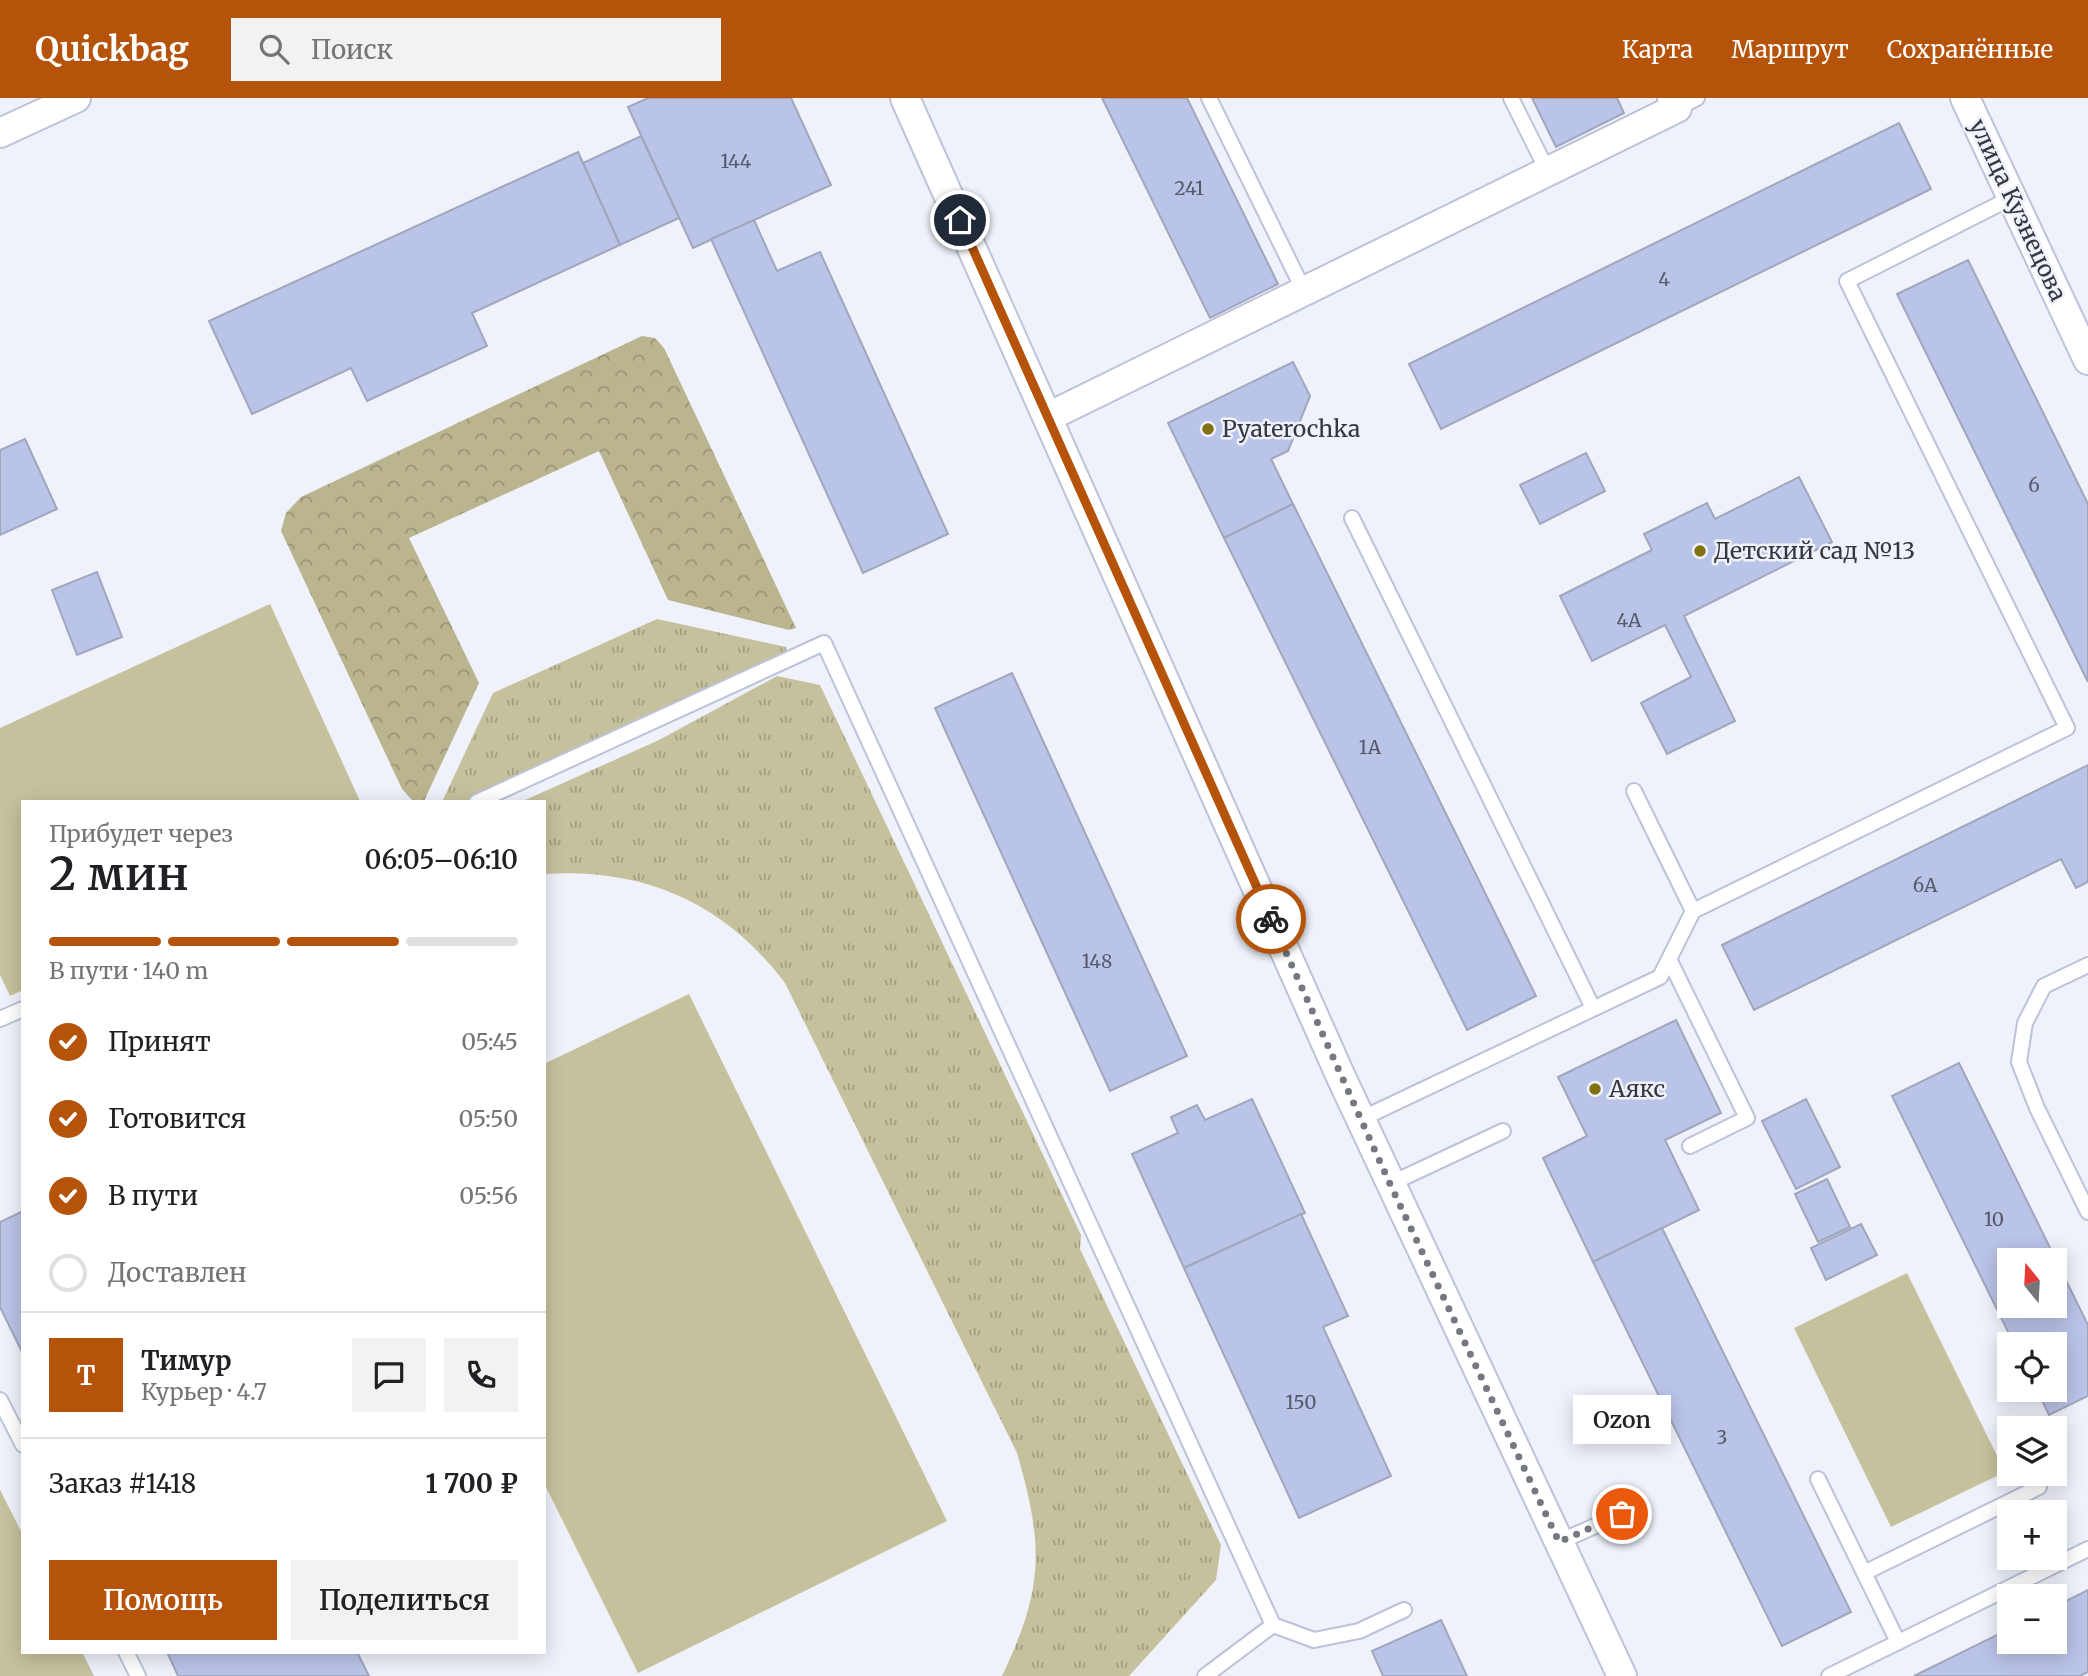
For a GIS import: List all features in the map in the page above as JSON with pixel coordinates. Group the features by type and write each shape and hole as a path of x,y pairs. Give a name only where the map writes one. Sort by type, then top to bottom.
{"street":[{"path":"0,133 76,98"},
{"path":"905,98 1390,1184 1622,1676"},
{"name":"улица Кузнецова","path":"1965,98 2088,360"},
{"path":"1048,416 1548,172 1682,101"}],"lane":[{"path":"1209,98 1304,291"},
{"path":"1511,98 1548,172"},
{"path":"1361,1119 1660,977 1693,911 2067,728 1847,281 2013,197"},
{"path":"1352,518 1593,1008"},
{"path":"481,800 824,643 1273,1625 1314,1640 1359,1630 1404,1610"},
{"path":"1634,791 1693,911"},
{"path":"1668,960 1747,1118 1690,1146"},
{"path":"2088,965 2044,986 2025,1023 2019,1062 2037,1108 2084,1193 2088,1212"},
{"path":"0,1019 21,1010"},
{"path":"1390,1184 1503,1131"},
{"path":"0,1399 21,1441"},
{"path":"1818,1479 1898,1642"},
{"path":"1864,1573 2039,1487"},
{"path":"1559,1542 1622,1514"},
{"path":"1829,1676 2088,1549"},
{"path":"1205,1676 1273,1625"},
{"path":"127,1654 138,1676"}],"green space":[{"path":"642,336 655,338 664,348 796,628 789,630 668,600 599,451 409,538 479,683 424,800 412,800 402,789 281,531 286,513 301,497"},
{"path":"270,604 360,800 21,800 21,991 10,996 0,975 0,728"},
{"path":"657,619 786,647 787,654 470,800 443,800 493,693"},
{"path":"777,676 820,685 1081,1235 1080,1249 1221,1545 1216,1580 1129,1676 1002,1676 1026,1617 1035,1566 1032,1515 1017,1453 785,983 736,931 680,896 616,877 546,874 546,800 525,800 659,740"},
{"path":"689,994 947,1521 638,1673 546,1487 546,1063"},
{"path":"1907,1273 1997,1456 1997,1476 1891,1527 1794,1328"},
{"path":"0,1490 21,1531 21,1654 83,1654 94,1676 0,1676"}],"building":[{"path":"648,98 791,98 831,185 693,248 628,107"},
{"path":"1102,98 1187,98 1278,284 1210,318"},
{"path":"1532,98 1617,98 1624,113 1556,147"},
{"path":"1899,123 1931,189 1441,429 1409,364"},
{"path":"641,136 679,218 620,245 583,163"},
{"path":"578,152 620,245 472,313 487,346 367,401 351,368 252,414 209,321"},
{"path":"754,220 777,271 820,252 948,534 863,573 711,239"},
{"path":"1968,260 2088,504 2088,682 1897,294"},
{"path":"1293,362 1310,396 1288,451 1271,459 1293,504 1224,538 1168,423"},
{"path":"25,439 57,509 0,535 0,450"},
{"path":"1586,453 1605,491 1540,524 1520,485"},
{"path":"1799,477 1832,542 1684,616 1735,721 1667,754 1641,703 1691,677 1665,625 1592,661 1560,596 1652,550 1644,534 1707,503 1715,519"},
{"path":"1293,504 1536,996 1467,1030 1224,538"},
{"path":"97,572 122,637 77,655 52,590"},
{"path":"1012,673 1187,1056 1110,1091 935,708"},
{"path":"2088,765 2088,882 2076,888 2061,859 1754,1010 1722,945"},
{"path":"1676,1020 1721,1113 1665,1140 1699,1210 1593,1262 1543,1158 1587,1136 1558,1077"},
{"path":"1959,1063 2050,1248 1997,1248 1997,1309 1892,1096"},
{"path":"1252,1099 1305,1213 1184,1268 1132,1154 1178,1133 1171,1117 1197,1105 1205,1120"},
{"path":"1806,1099 1840,1167 1796,1189 1762,1121"},
{"path":"1827,1179 1850,1227 1818,1242 1795,1194"},
{"path":"21,1212 21,1350 0,1307 0,1222"},
{"path":"1301,1214 1348,1316 1323,1327 1391,1476 1299,1518 1184,1268"},
{"path":"1861,1224 1877,1255 1826,1280 1811,1248"},
{"path":"1662,1228 1851,1612 1782,1646 1593,1262"},
{"path":"2067,1282 2088,1325 2088,1396 2049,1415 2043,1402 2067,1402 2067,1332 2008,1332 2001,1318 2067,1318"},
{"path":"2088,1590 2088,1672 2080,1676 1914,1676 1997,1635 1997,1654 2067,1654 2067,1600"},
{"path":"1441,1620 1467,1676 1383,1676 1372,1651"},
{"path":"168,1654 358,1654 369,1676 178,1676"}],"way so far":[{"path":"1271,919 1390,1184 1559,1542 1622,1514"}],"place":[{"name":"Pyaterochka","path":"1208,429"},
{"name":"Детский сад №13","path":"1700,551"},
{"name":"Аякс","path":"1595,1089"},
{"name":"Ozon","path":"1622,1514"}],"route":[{"path":"960,220 1271,919"}]}
